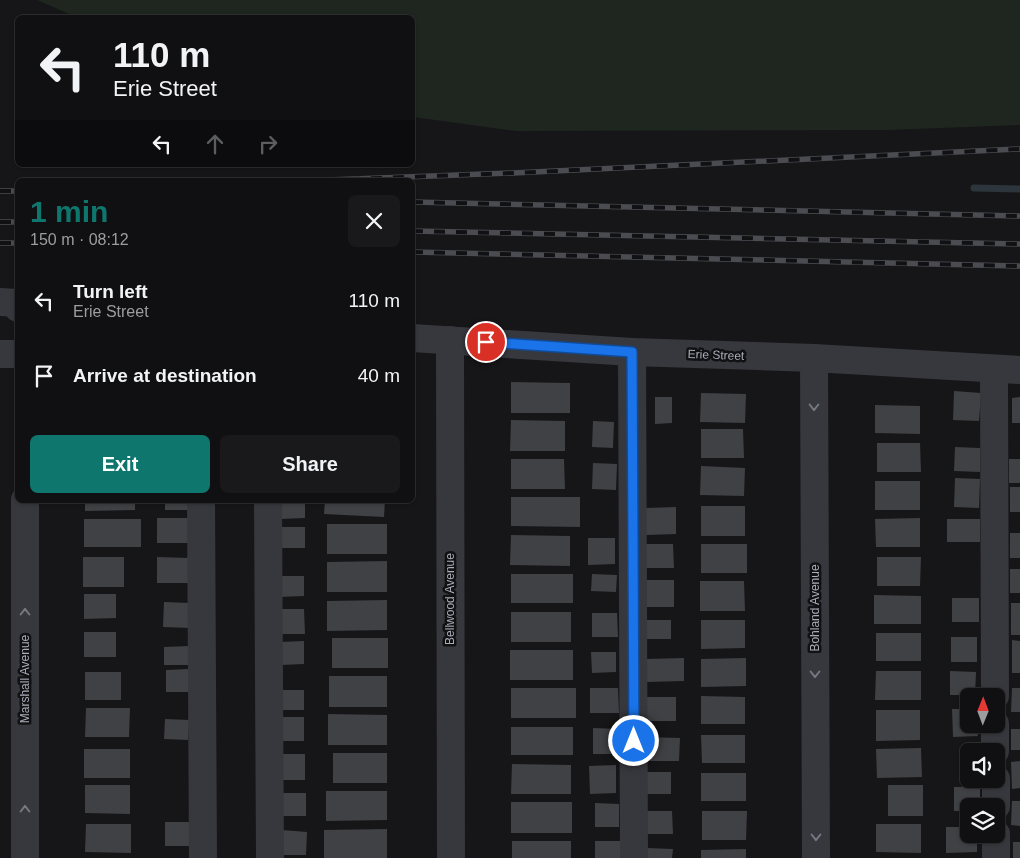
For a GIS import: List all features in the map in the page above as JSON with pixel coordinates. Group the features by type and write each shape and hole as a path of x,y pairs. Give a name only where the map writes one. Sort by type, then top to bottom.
{"street":[{"path":"0,302 15,303"},
{"name":"Erie Street","path":"415,338 632,352 814,358 1007,369"},
{"name":"Bellwood Avenue","path":"450,340 451,858"},
{"path":"632,352 634,858"},
{"path":"0,354 15,354"},
{"name":"Bohland Avenue","path":"814,358 816,858"},
{"path":"995,688 1007,369"},
{"name":"Marshall Avenue","path":"24,858 25,503"},
{"path":"201,503 203,858"},
{"path":"268,503 270,858"},
{"path":"996,843 996,858"}],"shaded area":[{"path":"37,0 1020,0 1020,125 888,130 516,131 415,117 415,15 71,15"}],"building":[{"path":"511,382 570,383 570,413 511,413"},
{"path":"954,391 981,393 979,421 953,420"},
{"path":"701,393 746,394 745,423 700,422"},
{"path":"655,397 672,397 672,423 655,424"},
{"path":"1020,397 1020,423 1012,423 1012,398"},
{"path":"875,405 920,406 920,434 875,433"},
{"path":"511,420 565,421 565,451 510,451"},
{"path":"593,421 614,422 613,448 592,447"},
{"path":"701,429 743,429 744,458 701,458"},
{"path":"877,443 920,443 921,472 877,472"},
{"path":"955,447 980,448 980,472 954,471"},
{"path":"511,459 564,459 565,489 511,489"},
{"path":"1009,459 1020,459 1020,483 1009,483"},
{"path":"593,463 617,464 616,490 592,489"},
{"path":"701,466 745,468 744,496 700,495"},
{"path":"955,478 980,479 979,508 954,507"},
{"path":"875,481 920,481 920,510 875,510"},
{"path":"1010,487 1020,487 1020,512 1010,512"},
{"path":"511,497 580,497 580,527 511,526"},
{"path":"85,503 135,503 135,510 85,511"},
{"path":"165,503 188,503 188,510 165,510"},
{"path":"280,503 305,503 305,518 280,519"},
{"path":"325,503 385,503 384,517 324,514"},
{"path":"701,506 745,506 745,536 701,536"},
{"path":"676,507 676,534 646,535 646,508"},
{"path":"157,518 188,518 189,543 157,543"},
{"path":"920,518 920,547 876,547 875,519"},
{"path":"84,519 141,519 141,547 84,547"},
{"path":"947,519 980,519 980,542 947,542"},
{"path":"327,524 387,524 387,554 327,554"},
{"path":"280,527 305,527 305,548 280,548"},
{"path":"1010,533 1020,533 1020,558 1010,558"},
{"path":"511,535 570,536 570,566 510,565"},
{"path":"588,538 615,538 615,564 588,565"},
{"path":"645,544 673,544 674,568 645,568"},
{"path":"701,544 747,544 747,573 701,573"},
{"path":"83,557 124,557 124,587 83,587"},
{"path":"157,557 189,558 189,583 157,583"},
{"path":"877,557 921,557 920,586 877,586"},
{"path":"387,561 387,592 327,592 327,562"},
{"path":"1010,569 1020,569 1020,593 1010,593"},
{"path":"511,574 573,574 573,603 511,603"},
{"path":"592,574 617,575 616,592 591,591"},
{"path":"279,576 304,576 304,596 279,597"},
{"path":"646,580 674,580 674,607 646,607"},
{"path":"700,581 744,581 745,611 700,611"},
{"path":"84,594 116,594 116,618 84,619"},
{"path":"874,595 921,596 921,624 874,624"},
{"path":"952,598 979,598 979,622 952,622"},
{"path":"387,600 387,630 327,631 327,601"},
{"path":"164,602 190,603 190,628 163,627"},
{"path":"1011,603 1020,603 1020,635 1011,635"},
{"path":"280,609 304,609 305,634 280,634"},
{"path":"511,612 571,612 571,642 511,642"},
{"path":"592,613 617,613 618,637 592,637"},
{"path":"647,620 671,620 671,639 647,639"},
{"path":"701,620 745,620 745,648 701,649"},
{"path":"84,632 116,632 116,657 84,657"},
{"path":"876,633 921,633 921,661 876,661"},
{"path":"951,637 977,637 977,662 951,662"},
{"path":"332,638 388,638 388,668 332,668"},
{"path":"1012,640 1020,641 1020,673 1012,673"},
{"path":"304,641 304,664 281,665 280,642"},
{"path":"189,646 189,665 164,665 164,647"},
{"path":"510,650 573,650 573,680 510,680"},
{"path":"591,652 616,652 616,672 592,673"},
{"path":"684,658 684,681 647,682 646,659"},
{"path":"746,658 746,686 701,687 701,659"},
{"path":"189,669 189,692 166,692 166,670"},
{"path":"876,671 921,671 921,700 875,700"},
{"path":"950,671 976,672 975,688 960,688 960,695 950,695"},
{"path":"85,672 121,672 121,700 85,700"},
{"path":"329,676 387,676 387,707 329,707"},
{"path":"511,688 576,688 576,718 511,718"},
{"path":"590,688 618,688 619,713 590,713"},
{"path":"1012,688 1020,688 1020,712 1011,712"},
{"path":"280,690 304,690 304,710 279,710"},
{"path":"701,696 745,697 745,724 701,724"},
{"path":"646,697 676,697 676,721 647,721"},
{"path":"86,708 130,708 129,737 85,737"},
{"path":"952,709 960,709 960,733 978,733 978,736 953,737"},
{"path":"876,710 920,710 920,740 876,741"},
{"path":"328,714 387,715 387,745 328,745"},
{"path":"281,717 304,717 304,741 281,741"},
{"path":"165,719 189,720 188,740 164,739"},
{"path":"511,727 573,727 573,755 511,755"},
{"path":"593,728 619,729 619,754 593,754"},
{"path":"1011,729 1020,729 1020,750 1011,750"},
{"path":"701,735 745,735 745,763 702,763"},
{"path":"647,737 680,738 679,761 647,761"},
{"path":"921,748 922,777 877,778 876,749"},
{"path":"84,749 130,749 130,778 84,778"},
{"path":"333,753 387,753 387,783 333,783"},
{"path":"281,754 305,754 305,780 281,780"},
{"path":"1020,761 1020,788 1012,789 1011,762"},
{"path":"512,764 571,765 571,794 511,794"},
{"path":"616,765 616,793 590,794 589,766"},
{"path":"646,772 671,772 671,794 646,794"},
{"path":"701,773 746,773 746,801 701,801"},
{"path":"85,785 130,785 130,814 85,813"},
{"path":"888,785 923,785 923,816 888,816"},
{"path":"954,787 980,788 980,798 960,798 960,811 954,811"},
{"path":"326,791 387,791 387,820 326,821"},
{"path":"281,793 306,793 306,816 281,816"},
{"path":"1012,801 1020,801 1020,826 1011,825"},
{"path":"511,802 572,802 572,833 511,833"},
{"path":"595,803 619,804 619,827 595,827"},
{"path":"647,811 672,811 673,834 647,834"},
{"path":"702,811 747,811 746,840 702,840"},
{"path":"165,822 190,822 190,846 165,846"},
{"path":"86,824 131,824 131,853 85,852"},
{"path":"876,824 921,824 921,853 876,852"},
{"path":"946,827 960,827 960,843 977,843 977,852 946,853"},
{"path":"387,829 387,858 324,858 324,830"},
{"path":"282,830 307,832 306,855 281,855"},
{"path":"512,841 571,841 571,858 512,858"},
{"path":"595,841 620,841 620,858 595,858"},
{"path":"1013,842 1020,842 1020,858 1013,858"},
{"path":"647,848 673,849 672,858 647,858"},
{"path":"746,849 746,858 701,858 701,850"}],"waterway":[{"path":"974,188 1020,189"}],"railway":[{"path":"380,178 1020,149"},
{"path":"0,191 15,191"},
{"path":"415,202 1020,216"},
{"path":"0,222 15,222"},
{"path":"415,231 1020,244"},
{"path":"0,243 15,243"},
{"path":"415,252 1020,266"}],"route":[{"path":"486,342 632,352 634,741"}]}
